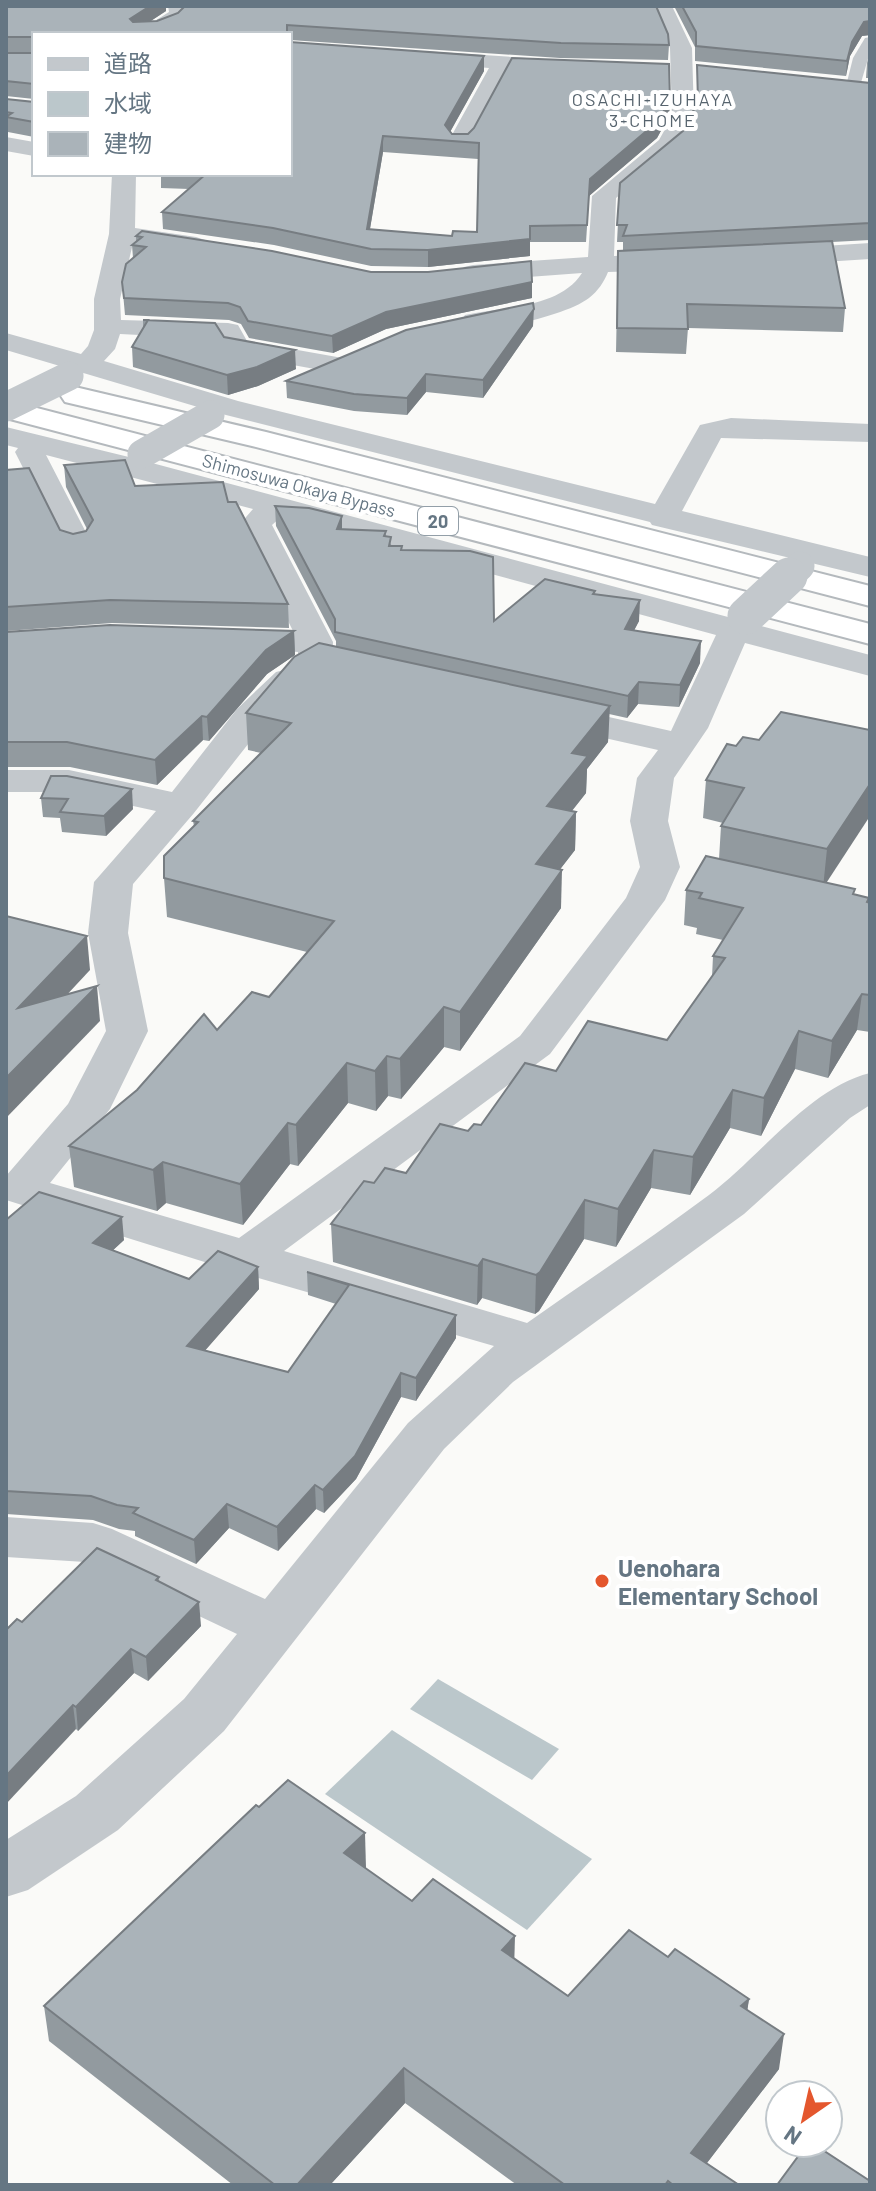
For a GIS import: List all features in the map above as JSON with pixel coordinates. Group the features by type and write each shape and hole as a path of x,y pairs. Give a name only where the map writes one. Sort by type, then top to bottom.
{"highway":[{"name":"Shimosuwa Okaya Bypass","path":"6,380 256,438 870,596"},
{"name":"Shimosuwa Okaya Bypass","path":"6,408 870,634"}],"street":[{"path":"148,32 172,21 179,13 178,6"},
{"path":"456,325 555,304 581,294 600,263 604,196 668,144 683,117 681,48 662,6"},
{"path":"396,55 591,67"},
{"path":"460,142 503,62"},
{"path":"6,144 32,149"},
{"path":"6,408 100,353 108,330 107,299 122,234 124,176"},
{"path":"122,234 228,249"},
{"path":"749,259 870,251"},
{"path":"442,276 524,267 704,261"},
{"path":"6,341 100,353 228,331 236,347 349,359 289,386 219,411 134,460"},
{"path":"100,353 219,411 663,518 807,559 870,567"},
{"path":"663,518 710,431 731,427 870,433"},
{"path":"23,448 134,460 275,505 740,623 870,666"},
{"path":"23,448 76,544"},
{"path":"275,505 256,524 326,658"},
{"path":"244,1258 535,1045 645,900 675,870 649,821 656,778 694,724 724,646 740,623 807,559"},
{"path":"206,639 326,658"},
{"path":"326,658 281,683 114,882 108,933 127,1031 88,1109 13,1195 532,1341"},
{"path":"513,707 681,744"},
{"path":"6,781 69,781 181,805"},
{"path":"64,933 108,933"},
{"path":"6,1872 97,1813 204,1715 426,1436 495,1370 728,1204 834,1109 870,1086"},
{"path":"6,1537 93,1543 276,1628"}],"lane":[{"path":"854,86 860,58 870,41"}],"water":[{"path":"438,1679 559,1749 532,1780 410,1709"},
{"path":"392,1730 592,1859 527,1930 325,1794"}],"building":[{"path":"6,6 150,6 130,19 133,22 157,21 178,13 185,6 656,6 668,34 669,45 561,43 287,25 287,32 32,32 32,37 6,37"},
{"path":"682,6 870,6 870,21 864,22 852,42 847,61 696,46 696,32"},
{"path":"292,42 484,56 445,125 452,134 468,134 474,128 512,58 669,64 670,101 657,122 590,179 587,225 530,226 530,239 428,250 371,249 273,228 162,212 204,176 292,176","holes":["383,136 479,143 477,232 453,231 452,236 367,229"]},
{"path":"6,53 32,53 32,84 6,81"},
{"path":"697,65 870,83 870,223 623,236 627,225 617,225 620,183 684,130 698,101"},
{"path":"6,99 32,102 32,122 6,117 12,113 6,112"},
{"path":"142,231 272,251 371,272 428,272 531,261 532,282 386,312 332,336 248,321 240,307 228,303 124,298 122,282 126,264 146,247 132,245 142,237 136,236"},
{"path":"832,241 845,308 687,304 688,329 617,328 618,251"},
{"path":"533,303 534,309 483,380 426,374 407,398 354,394 286,381 406,330"},
{"path":"148,320 215,323 224,337 295,350 257,367 227,375 132,347"},
{"path":"125,460 135,486 223,482 228,502 236,502 288,604 110,600 6,607 6,470 29,468 60,530 73,534 86,531 93,520 64,465"},
{"path":"275,506 309,508 342,516 337,529 386,531 384,536 391,537 389,546 402,546 401,550 470,551 493,557 494,621 545,579 595,591 593,594 640,600 625,629 701,641 680,685 639,682 628,696 335,632 335,619"},
{"path":"110,625 294,631 266,650 207,717 202,716 155,760 67,742 6,742 6,632"},
{"path":"319,643 610,706 572,753 588,756 547,806 576,812 536,864 562,870 460,1012 444,1007 400,1059 387,1056 375,1071 347,1063 296,1125 288,1123 240,1184 163,1162 153,1170 69,1146 137,1090 204,1014 217,1030 252,992 269,997 334,921 164,878 164,856 198,822 193,821 291,723 246,713 294,657"},
{"path":"781,712 870,730 870,784 827,849 721,826 744,788 706,780 727,744 736,746 743,737 759,740"},
{"path":"51,776 67,776 132,789 104,816 60,812 68,799 41,798"},
{"path":"706,856 855,889 853,894 869,898 870,995 862,994 832,1041 799,1031 764,1098 733,1090 693,1157 654,1150 618,1209 585,1200 536,1275 483,1259 478,1266 331,1224 364,1181 374,1183 385,1168 406,1173 440,1124 468,1131 474,1124 481,1125 525,1063 556,1071 588,1021 667,1040 725,958 713,956 743,908 699,898 702,893 686,890"},
{"path":"6,916 87,936 18,1008 97,986 6,1078"},
{"path":"39,1192 122,1217 93,1243 189,1279 218,1251 258,1267 187,1346 288,1372 349,1285 307,1272 456,1315 416,1378 401,1373 355,1456 323,1490 315,1485 277,1527 227,1504 194,1540 133,1513 138,1508 91,1496 6,1491 6,1220"},
{"path":"97,1548 159,1577 156,1580 199,1602 146,1657 131,1649 6,1776 6,1630 17,1619 22,1622"},
{"path":"288,1780 365,1833 344,1853 412,1901 433,1879 515,1936 502,1950 568,1996 629,1930 668,1957 675,1949 749,1999 741,2006 784,2034 691,2153 739,2185 673,2185 668,2181 665,2185 565,2185 404,2068 297,2185 275,2185 44,2006 256,1805 259,1807"},
{"path":"796,2159 836,2159 870,2181 870,2185 777,2185"}],"place":[{"name":"Uenohara Elementary School","path":"602,1581"}],"district":[{"name":"OSACHI-IZUHAYA 3-CHOME","path":"653,109"}]}
